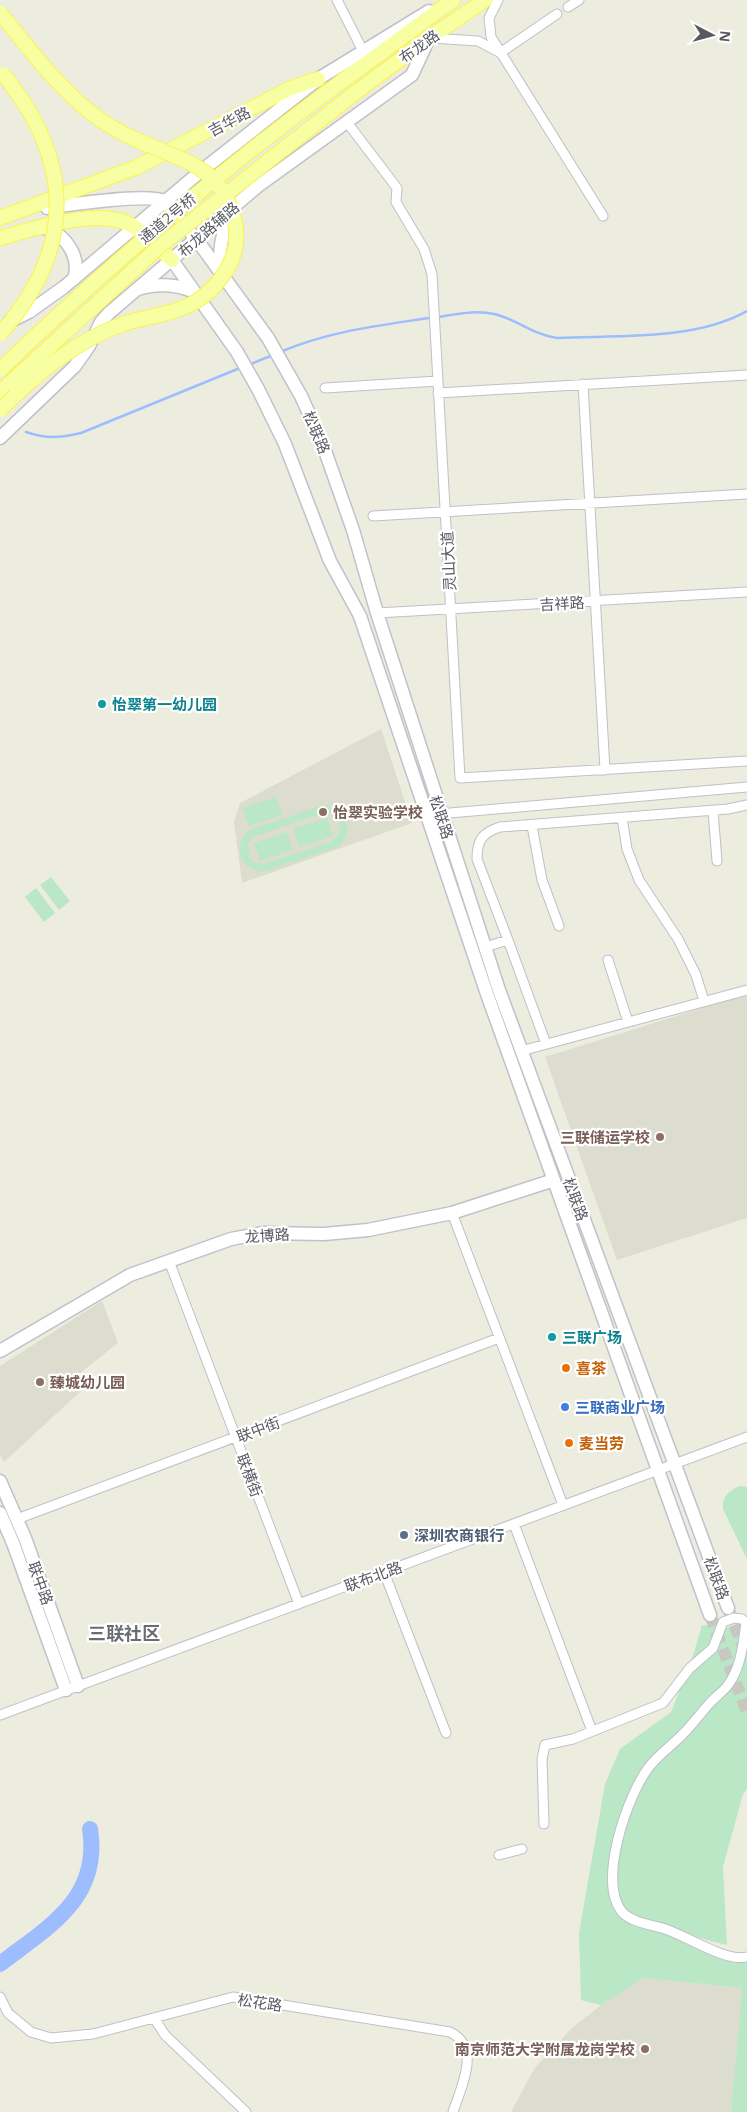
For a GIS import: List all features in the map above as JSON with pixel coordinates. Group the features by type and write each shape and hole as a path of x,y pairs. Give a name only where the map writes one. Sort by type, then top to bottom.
{"main road":[{"name":"布龙路","path":"345,79 453,0"},
{"name":"布龙路","path":"355,93 429,38 485,0"},
{"path":"0,13 59,83 89,111 130,137 190,161 213,178 229,202 235,220 236,248 225,272 202,298 179,309 128,323 87,340 48,365 0,410"},
{"path":"0,334 31,294 41,276 55,228 57,198 51,160 42,133 30,109 1,72"},
{"name":"吉华路","path":"4,217 136,167 291,88 318,79"},
{"name":"通道2号桥","path":"0,370 165,219 241,157 345,79"},
{"name":"通道2号桥","path":"5,388 161,245 355,93"},
{"path":"0,238 37,228 98,218 116,220 134,226 172,260"}],"street":[{"path":"337,0 363,51"},
{"name":"吉华路","path":"318,79 447,0"},
{"path":"498,0 490,18 489,28 500,53 603,216"},
{"path":"568,7 579,0"},
{"path":"500,53 557,14"},
{"path":"429,38 478,41 500,53"},
{"name":"布龙路辅路","path":"0,438 75,366 89,346 104,318 240,202 346,121 412,75 429,38"},
{"path":"0,327 29,312 74,279 164,201 318,79"},
{"name":"灵山大道","path":"346,121 397,188 396,202 424,249 432,274 460,778 605,770"},
{"path":"4,217 50,207 150,198 164,201"},
{"name":"松联路","path":"164,201 197,240 268,338 312,419 353,530 377,613 484,947 728,1608"},
{"path":"227,281 221,261 222,239 229,218 240,202"},
{"path":"37,228 54,231 66,241 75,260 74,279"},
{"name":"松联路","path":"172,260 237,352 258,389 285,444 330,561 360,616 487,994 710,1615"},
{"path":"136,290 149,286 166,286 187,288 195,293"},
{"path":"438,393 747,375"},
{"path":"325,388 438,382"},
{"path":"583,384 605,770 747,761"},
{"path":"372,516 747,494"},
{"name":"吉祥路","path":"377,613 747,592"},
{"path":"427,815 747,787"},
{"path":"546,1044 477,859 477,846 488,831 500,827 532,826 713,810 747,805"},
{"path":"713,810 718,861"},
{"path":"622,818 626,849 639,880 678,939 696,975 704,1001"},
{"path":"532,826 542,880 559,926"},
{"path":"484,947 508,940"},
{"path":"608,960 628,1022"},
{"path":"521,1051 747,990"},
{"name":"龙博路","path":"0,1351 130,1275 251,1234 353,1232 452,1213 554,1180"},
{"path":"452,1213 563,1506"},
{"name":"联横街","path":"170,1261 299,1604"},
{"name":"联中街","path":"17,1519 499,1338"},
{"name":"联布北路","path":"0,1715 747,1437"},
{"name":"联中路","path":"0,1482 17,1519 72,1688"},
{"name":"联中路","path":"0,1513 72,1688"},
{"path":"514,1524 592,1731"},
{"path":"384,1572 446,1733"},
{"path":"544,1824 543,1749 549,1742 573,1739 663,1703 690,1668 712,1648 723,1622 738,1617 746,1623 737,1668 728,1685 650,1766 635,1789 622,1825 614,1868 614,1888 623,1913 631,1919 676,1932 719,1952 741,1959 747,1958"},
{"path":"499,1855 522,1849"},
{"name":"松花路","path":"0,1997 8,2013 31,2032 51,2038 94,2034 233,1997 450,2032 465,2043 468,2051 467,2066 453,2112"},
{"path":"154,2018 165,2035 246,2112"}],"shaded area":[{"name":"怡翠实验学校","path":"381,729 412,823 242,883 234,822 240,803"},
{"name":"三联储运学校","path":"747,994 747,1218 617,1260 545,1057"},
{"name":"臻城幼儿园","path":"102,1301 118,1343 80,1373 81,1391 4,1462 0,1455 0,1366"},
{"name":"南京师范大学附属龙岗学校","path":"643,1978 742,1988 731,2112 511,2112 534,2069 571,2029 601,2005"}],"green space":[{"path":"276,797 282,815 249,826 242,808"},
{"path":"324,805 338,810 343,815 347,827 343,841 338,847 263,872 249,867 241,856 241,843 249,830","holes":["325,812 336,817 339,823 340,829 337,837 330,842 263,864 254,862 249,856 248,843 253,837"]},
{"path":"327,818 333,836 299,847 293,829"},
{"path":"287,832 293,850 260,861 254,843"},
{"path":"51,877 70,901 59,910 40,885"},
{"path":"36,888 55,913 44,922 25,897"},
{"path":"739,1486 747,1487 747,1559 723,1509 726,1495"},
{"path":"702,1625 733,1628 747,1625 747,1789 743,1794 723,1867 727,1945 687,1935 685,1942 747,1962 747,2112 731,2112 742,1988 643,1978 601,2005 581,2000 579,1933 605,1784 620,1749 671,1712 692,1659"}],"waterway":[{"path":"280,352 317,339 353,330 470,313 502,316 540,334 557,338 655,335 680,332 726,321 747,311"},
{"path":"248,365 273,355"},
{"path":"26,432 53,437 81,433 240,368"},
{"path":"0,1964 52,1923 67,1909 79,1893 87,1874 91,1853 90,1829"}],"tunnel":[{"path":"728,1608 747,1657"},
{"path":"710,1615 747,1712"}],"place":[{"name":"怡翠第一幼儿园","path":"102,704"},
{"name":"怡翠实验学校","path":"323,812"},
{"name":"三联储运学校","path":"660,1137"},
{"name":"三联广场","path":"552,1337"},
{"name":"喜茶","path":"566,1368"},
{"name":"臻城幼儿园","path":"40,1382"},
{"name":"三联商业广场","path":"565,1407"},
{"name":"麦当劳","path":"569,1443"},
{"name":"深圳农商银行","path":"404,1535"},
{"name":"南京师范大学附属龙岗学校","path":"645,2049"}],"district":[{"name":"三联社区","path":"124,1633"}]}
